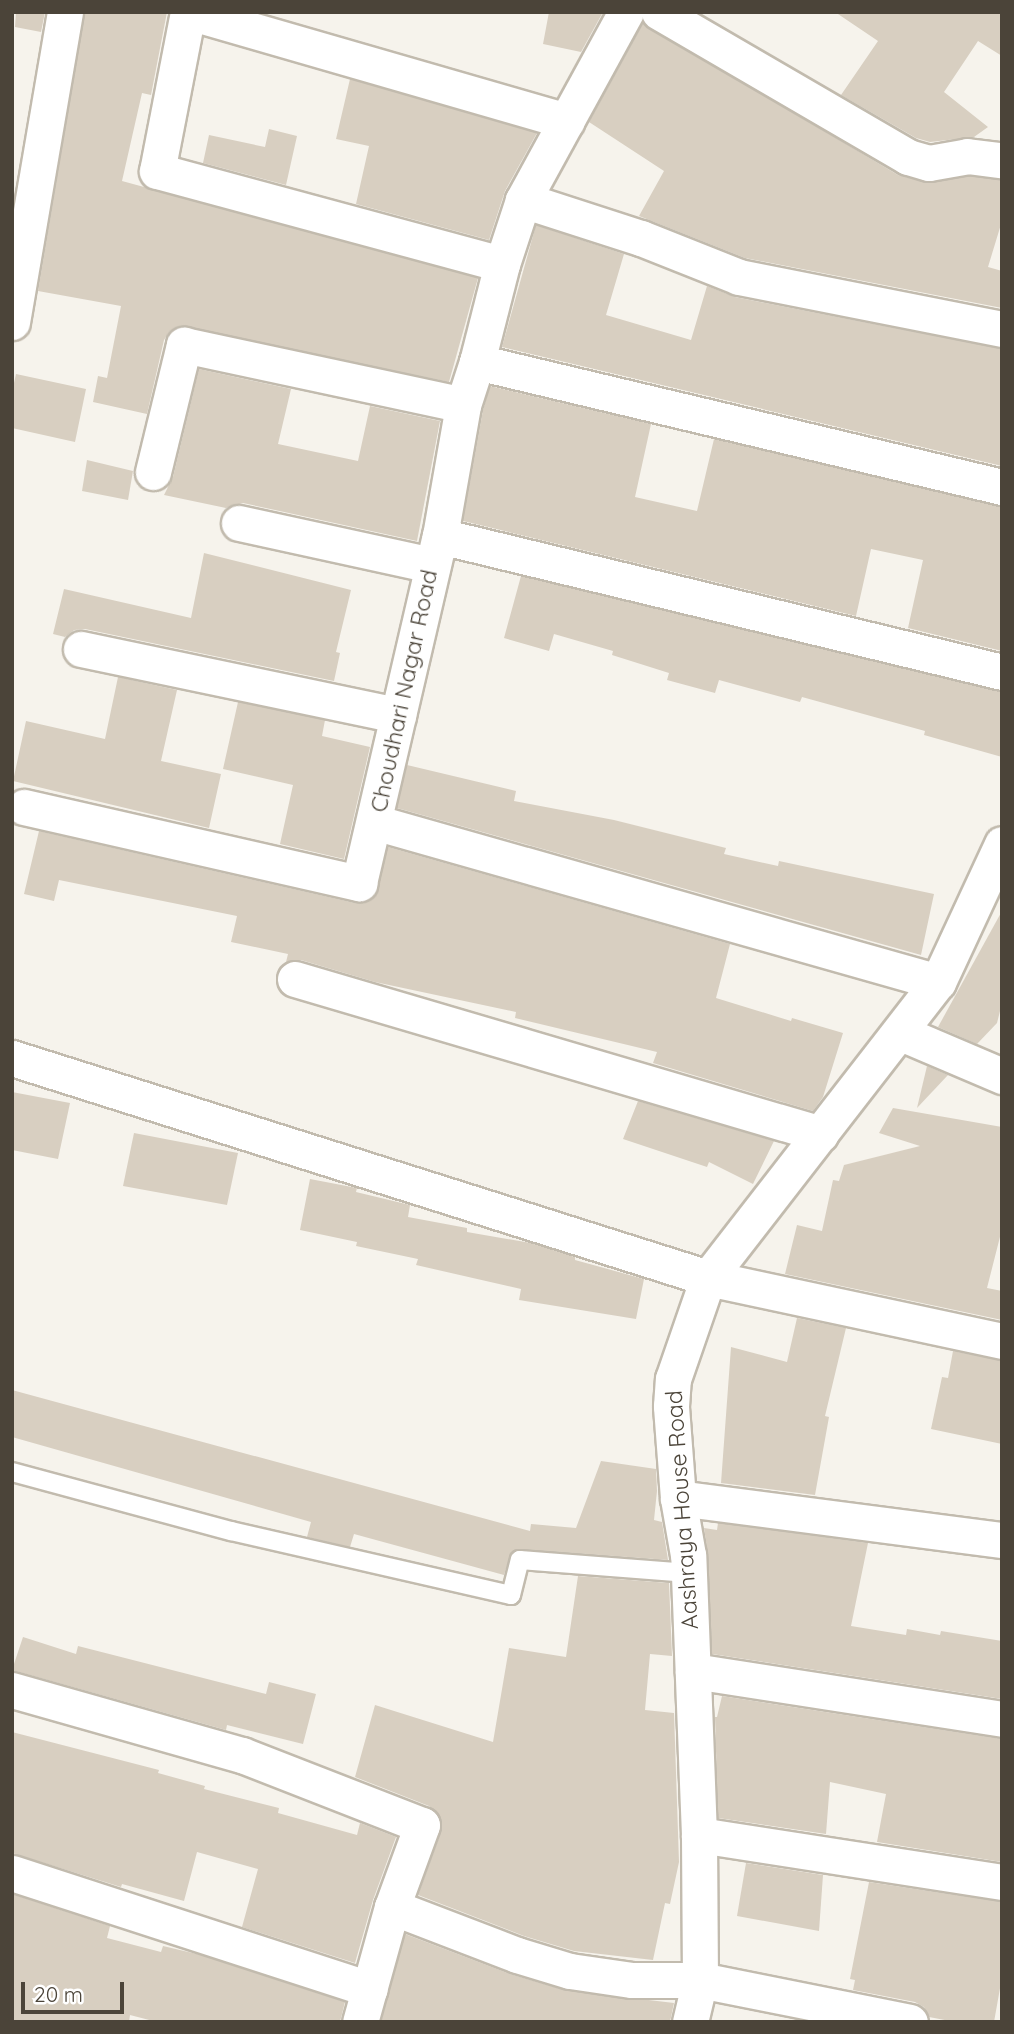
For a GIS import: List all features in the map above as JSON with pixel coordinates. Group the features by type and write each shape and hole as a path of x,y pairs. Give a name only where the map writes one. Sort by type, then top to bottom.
{"street":[{"path":"12,322 26,159 65,12"},
{"path":"502,264 157,171 188,12 567,121"},
{"name":"Choudhari Nagar Road","path":"626,12 523,200 502,264 463,405 436,550 374,822 938,982"},
{"path":"659,12 908,157 929,163 967,156 1002,160"},
{"path":"523,200 641,239 739,277 1002,329"},
{"path":"153,472 184,345 463,405"},
{"path":"477,362 1002,487"},
{"path":"239,523 436,550 1002,672"},
{"path":"81,649 398,715"},
{"path":"24,807 359,883 374,822"},
{"name":"Aashraya House Road","path":"690,2022 700,1980 699,1835 688,1573 678,1498 671,1406 673,1379 708,1279 938,982 1002,844"},
{"path":"295,979 821,1134"},
{"path":"901,1033 1002,1076"},
{"path":"12,1058 708,1279 1002,1341"},
{"path":"678,1498 1002,1540"},
{"path":"693,1671 1002,1719"},
{"path":"12,1690 242,1755 422,1825 392,1907 360,2022"},
{"path":"699,1835 1002,1882"},
{"path":"12,1873 370,1989"},
{"path":"392,1907 517,1955 570,1971 632,1980 700,1980 910,2022"}],"lane":[{"path":"12,1472 231,1531 511,1595 520,1560 688,1573"}],"building":[{"path":"16,12 45,12 41,32 15,27"},
{"path":"85,12 167,12 151,95 142,93 122,181 478,278 449,382 179,326 170,331 164,340 147,414 93,402 98,376 107,378 121,306 38,291"},
{"path":"549,12 603,12 581,52 543,44"},
{"path":"835,12 1002,12 1002,56 978,41 944,92 988,127 974,137 930,142 916,138 841,95 878,41"},
{"path":"643,23 898,175 924,182 968,176 1002,180 1002,221 988,267 1002,271 1002,308 745,258 639,216 664,171 589,122"},
{"path":"350,79 537,133 505,191 489,240 356,204 369,146 336,139"},
{"path":"269,129 297,136 286,185 203,163 209,135 265,147"},
{"path":"536,225 624,254 606,315 691,340 707,286 735,297 1002,349 1002,466 502,347"},
{"path":"199,369 291,389 278,444 358,461 370,406 440,421 417,541 243,503 226,508 164,495 173,477"},
{"path":"16,374 86,389 75,442 12,428 12,392"},
{"path":"490,386 651,424 635,497 697,511 714,439 1002,507 1002,651 908,628 923,560 871,549 856,616 463,521 483,410"},
{"path":"87,460 133,471 128,500 82,491"},
{"path":"204,553 351,590 336,652 340,653 334,681 85,629 74,630 65,637 53,634 64,589 191,618"},
{"path":"521,576 1002,692 1002,757 924,735 925,731 802,697 800,702 719,680 715,693 667,680 669,673 612,655 613,651 554,634 549,651 504,638"},
{"path":"118,677 177,690 161,761 221,774 209,828 13,781 26,721 105,739"},
{"path":"238,702 325,720 322,736 370,747 344,859 280,844 293,785 223,769"},
{"path":"407,765 516,791 514,801 614,820 726,848 724,854 778,866 779,861 934,894 921,955 397,808"},
{"path":"39,831 355,903 366,902 374,896 388,847 730,944 716,998 791,1021 792,1018 843,1033 823,1097 813,1111 653,1063 657,1052 515,1018 516,1012 375,982 301,960 286,962 288,954 231,942 237,916 59,880 54,901 24,894"},
{"path":"1002,911 1002,1003 997,1023 977,1044 938,1027"},
{"path":"927,1066 948,1075 917,1108"},
{"path":"12,1092 70,1103 58,1159 12,1150"},
{"path":"638,1101 774,1141 753,1184 709,1162 707,1167 623,1139"},
{"path":"893,1108 1002,1127 1002,1229 987,1288 1002,1291 1002,1320 785,1274 797,1225 822,1231 833,1180 839,1181 844,1165 920,1146 879,1133"},
{"path":"134,1133 238,1153 227,1205 123,1186"},
{"path":"310,1179 357,1188 356,1192 410,1205 408,1217 467,1228 467,1232 531,1243 575,1257 575,1260 644,1279 636,1319 519,1300 521,1289 416,1265 418,1259 356,1246 357,1242 300,1230"},
{"path":"797,1318 846,1328 825,1416 829,1417 815,1495 721,1483 731,1347 787,1362"},
{"path":"953,1351 1002,1361 1002,1444 931,1429 942,1377 948,1378"},
{"path":"12,1390 530,1531 531,1524 576,1528 601,1461 656,1469 654,1520 662,1522 668,1560 520,1549 511,1553 504,1575 354,1534 350,1547 307,1537 311,1522 12,1437"},
{"path":"718,1523 868,1543 851,1626 906,1635 907,1629 940,1635 941,1631 1002,1641 1002,1699 712,1654 708,1554 704,1528 717,1530"},
{"path":"578,1576 669,1583 672,1656 650,1654 645,1710 674,1713 679,1862 670,1904 665,1903 653,1960 574,1951 524,1936 418,1895 441,1832 438,1813 429,1806 355,1777 375,1705 493,1742 509,1648 566,1657"},
{"path":"23,1637 76,1654 78,1646 266,1694 269,1682 316,1694 303,1744 227,1725 226,1730 12,1670"},
{"path":"722,1696 1002,1739 1002,1862 877,1842 886,1794 830,1782 826,1834 718,1818 715,1717"},
{"path":"12,1732 159,1770 158,1773 205,1786 204,1789 279,1808 278,1813 357,1835 360,1823 396,1837 373,1900 355,1963 242,1927 258,1869 197,1852 184,1901 122,1884 121,1887 12,1853"},
{"path":"746,1863 823,1875 819,1931 737,1916"},
{"path":"869,1882 1002,1902 1002,1977 994,2022 955,2022 929,2017 924,2007 915,2002 853,1990 855,1980 850,1979"},
{"path":"12,1894 110,1926 107,1938 161,1952 163,1946 201,1955 345,2002 340,2022 157,2022 130,2015 129,2022 12,2022"},
{"path":"405,1934 510,1974 564,1990 674,2003 670,2022 381,2022"}]}
